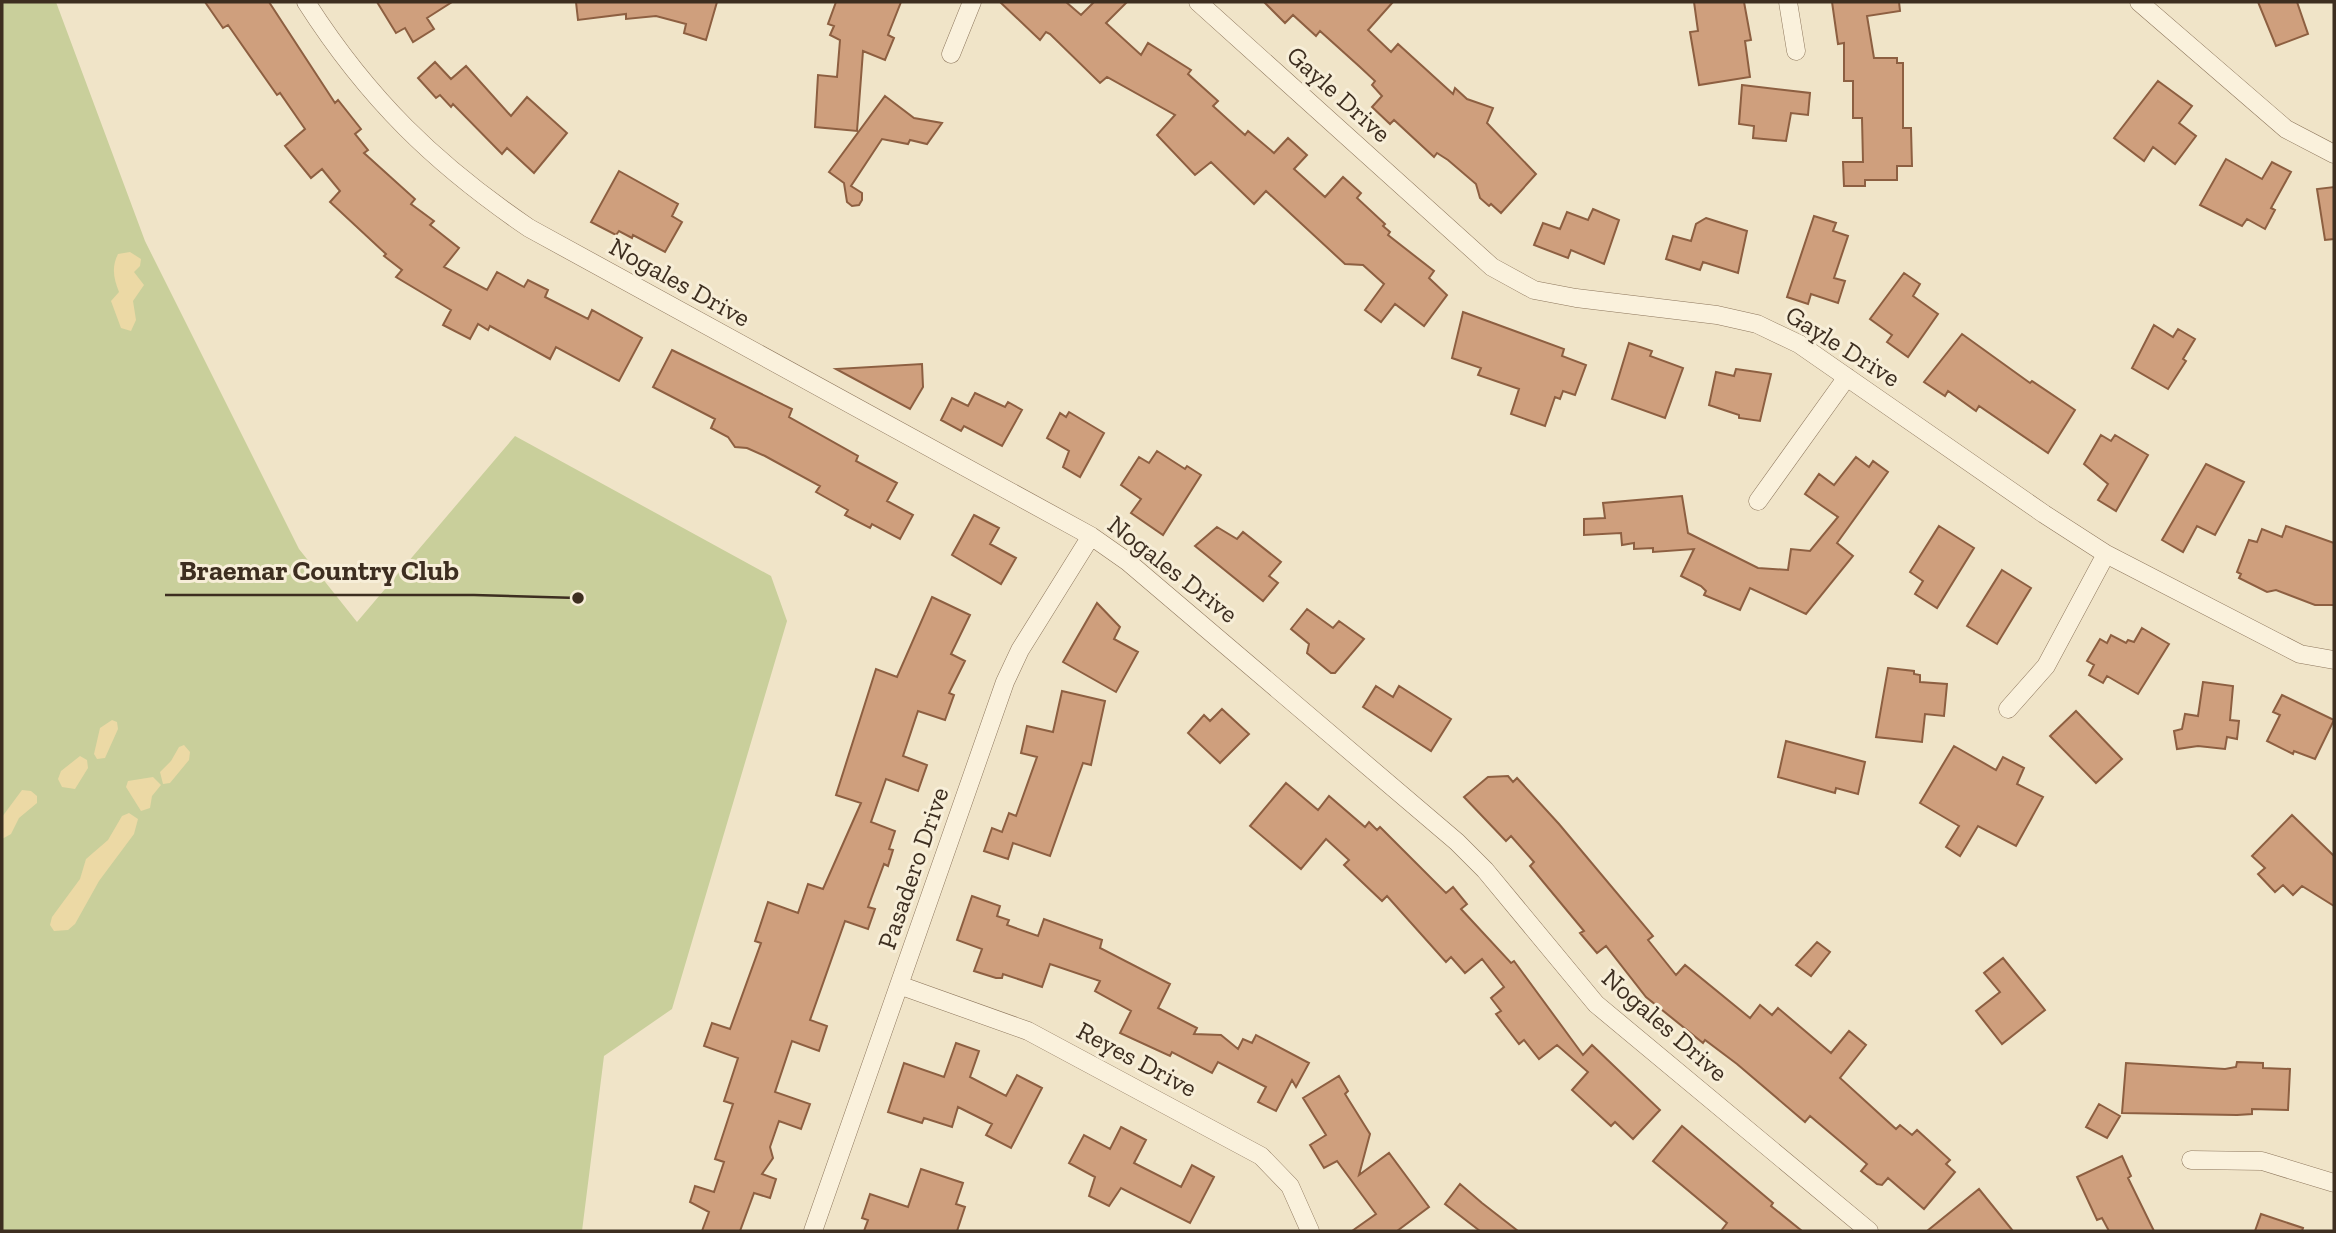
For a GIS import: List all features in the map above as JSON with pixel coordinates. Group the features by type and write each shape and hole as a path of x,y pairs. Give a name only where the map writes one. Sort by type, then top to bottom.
{"street":[{"name":"Nogales Drive","path":"306,2 341,52 405,130 489,201 563,248 1091,536 1128,562 1457,842 1485,870 1596,1004 1869,1231"},
{"path":"951,54 972,2"},
{"name":"Gayle Drive","path":"1198,2 1492,267 1534,290 1576,298 1717,315 1757,324 1799,344 2043,514 2106,554 2300,654 2334,660"},
{"path":"1788,2 1796,51"},
{"path":"2139,2 2286,129 2334,154"},
{"path":"1758,501 1847,377"},
{"name":"Pasadero Drive","path":"813,1231 1005,682 1020,650 1091,536"},
{"path":"2008,709 2046,666 2106,554"},
{"name":"Reyes Drive","path":"899,985 1028,1031 1261,1156 1290,1186 1310,1231"},
{"path":"2191,1160 2262,1161 2334,1183"}],"green space":[{"path":"2,2 56,2 145,241 299,549 357,622 515,436 771,576 787,621 672,1009 604,1056 582,1231 2,1231"}],"sand":[{"path":"130,252 141,259 140,266 134,272 144,285 133,301 136,320 131,331 121,328 111,301 119,292 114,264 118,254"},
{"path":"112,720 117,722 118,729 105,758 97,759 94,754 100,728"},
{"path":"184,745 190,752 189,760 170,783 163,784 160,772 171,761 179,747"},
{"path":"80,756 87,760 88,768 75,789 62,787 58,779 61,771"},
{"path":"153,777 161,785 152,796 150,808 141,811 126,787 128,781"},
{"path":"22,790 31,791 37,796 37,803 19,818 11,834 2,839 2,817"},
{"path":"129,813 138,819 134,834 99,881 75,924 68,930 54,931 50,925 52,917 80,879 86,859 108,840 122,816"}],"building":[{"path":"205,2 269,2 335,103 338,100 361,129 355,134 368,150 364,153 415,199 411,204 434,221 430,225 459,248 444,267 487,290 497,272 524,287 528,280 548,290 545,297 588,319 592,310 642,338 619,381 556,347 550,359 490,326 488,330 478,324 470,339 443,325 451,310 396,277 402,270 384,256 386,254 330,202 340,191 322,169 311,178 285,146 305,129 280,93 277,95 228,25 223,28"},
{"path":"377,2 452,2 427,18 434,29 413,42 405,28 396,33"},
{"path":"576,2 717,2 706,40 684,33 686,24 656,16 626,19 626,14 578,20"},
{"path":"836,2 901,2 888,35 894,38 885,60 863,51 857,131 815,127 818,75 837,77 840,40 830,35 834,26 828,24"},
{"path":"1000,2 1066,2 1081,15 1094,2 1127,2 1106,23 1141,55 1148,43 1191,70 1188,74 1218,101 1213,106 1245,135 1248,131 1274,153 1288,138 1307,155 1294,169 1325,197 1343,177 1361,193 1357,198 1385,224 1383,226 1390,232 1388,235 1434,271 1429,278 1447,295 1424,326 1395,304 1381,322 1365,310 1384,284 1363,265 1345,264 1266,191 1254,204 1211,162 1195,175 1157,135 1175,115 1107,77 1100,83 1050,34 1046,32 1040,40"},
{"path":"1264,2 1393,2 1368,30 1391,52 1398,44 1453,94 1455,88 1467,99 1493,108 1487,123 1536,174 1501,213 1491,204 1489,206 1480,198 1476,184 1448,160 1437,153 1434,157 1394,120 1390,124 1372,107 1382,96 1372,85 1375,81 1360,67 1320,31 1316,36 1293,15 1285,23"},
{"path":"1694,2 1744,2 1751,40 1745,41 1750,77 1699,85 1690,32 1698,31"},
{"path":"1832,2 1899,2 1900,11 1867,16 1874,58 1897,58 1897,63 1903,63 1903,128 1911,128 1912,166 1897,166 1897,180 1865,180 1865,186 1844,186 1843,162 1863,162 1862,118 1853,118 1853,81 1844,81 1844,43 1838,44"},
{"path":"2258,2 2297,2 2308,34 2276,46"},
{"path":"435,62 451,79 466,66 511,116 527,97 567,133 534,173 507,148 502,154 453,104 451,107 440,95 436,98 418,78"},
{"path":"2158,81 2192,106 2179,123 2196,136 2175,164 2153,147 2144,161 2114,138"},
{"path":"1742,85 1810,93 1808,115 1791,113 1786,141 1753,138 1754,126 1739,124"},
{"path":"885,96 914,118 942,123 927,144 882,139 851,186 862,193 859,205 852,206 847,202 844,183 829,172"},
{"path":"2226,159 2262,179 2272,162 2291,172 2271,208 2275,210 2265,229 2247,219 2242,226 2200,205"},
{"path":"619,171 678,204 672,216 682,222 665,252 633,235 632,238 619,231 616,235 591,222"},
{"path":"2334,187 2334,239 2325,240 2317,189"},
{"path":"1593,209 1619,220 1604,264 1571,250 1568,258 1534,245 1543,223 1560,229 1567,212 1588,220"},
{"path":"1814,216 1836,223 1833,231 1848,236 1834,278 1845,281 1838,303 1811,294 1808,304 1787,297"},
{"path":"1706,218 1747,231 1738,273 1703,262 1700,270 1666,259 1673,236 1691,241 1696,224"},
{"path":"1904,273 1920,284 1913,296 1938,314 1908,357 1887,342 1892,335 1870,319"},
{"path":"1463,312 1564,349 1562,356 1586,365 1575,395 1563,391 1560,399 1555,397 1545,426 1511,414 1519,389 1478,375 1481,368 1452,358"},
{"path":"2154,325 2173,337 2178,329 2195,339 2183,359 2186,361 2168,389 2132,368"},
{"path":"1962,334 2030,383 2032,381 2075,410 2048,453 1979,406 1976,411 1948,391 1945,396 1924,382"},
{"path":"1629,343 1652,351 1650,356 1683,368 1665,418 1612,399"},
{"path":"672,350 792,409 789,417 858,456 856,461 897,483 887,501 913,515 900,539 872,524 870,528 845,515 848,510 816,492 820,486 765,456 747,448 735,447 728,437 711,428 715,419 653,387"},
{"path":"922,364 923,387 910,409 836,369"},
{"path":"1736,369 1771,374 1760,421 1739,418 1739,415 1709,405 1716,372 1734,376"},
{"path":"975,393 1005,407 1008,402 1022,410 1002,446 964,426 961,431 941,420 952,398 968,406"},
{"path":"1069,412 1104,433 1080,477 1063,467 1069,451 1047,438 1060,413 1066,417"},
{"path":"2101,435 2111,441 2115,435 2148,455 2116,511 2098,500 2108,484 2084,464"},
{"path":"1157,451 1185,469 1187,466 1201,475 1163,535 1131,513 1141,499 1121,485 1139,457 1149,463"},
{"path":"1856,457 1869,467 1873,461 1888,472 1837,543 1853,556 1806,614 1750,588 1740,610 1704,595 1706,591 1701,586 1681,576 1694,549 1653,552 1653,548 1634,549 1634,543 1622,545 1621,533 1584,535 1584,519 1605,518 1603,503 1682,496 1688,533 1758,568 1788,570 1791,549 1810,551 1838,517 1805,494 1819,474 1834,485"},
{"path":"2206,464 2244,482 2215,535 2197,526 2183,552 2162,540"},
{"path":"974,515 999,528 990,544 1016,558 1001,584 952,555"},
{"path":"1939,526 1974,548 1937,608 1915,594 1923,581 1910,572"},
{"path":"2286,526 2334,543 2334,605 2315,605 2276,590 2267,592 2239,578 2241,574 2237,572 2249,540 2257,542 2262,529 2282,537"},
{"path":"1217,527 1237,539 1243,532 1281,562 1269,576 1278,583 1263,601 1195,546"},
{"path":"2002,570 2031,588 1997,644 1967,626"},
{"path":"932,597 970,615 951,654 965,661 949,693 954,695 945,720 918,711 903,756 927,765 918,791 886,779 871,822 895,831 889,849 893,850 888,866 884,864 868,907 875,909 868,929 845,921 810,1020 827,1026 819,1051 792,1041 775,1092 810,1104 801,1129 779,1121 770,1147 773,1158 762,1174 776,1179 770,1198 754,1193 740,1231 702,1231 709,1212 690,1202 695,1186 714,1192 724,1162 715,1159 733,1104 724,1101 738,1058 704,1046 712,1023 730,1029 761,943 755,941 768,902 798,913 808,884 823,889 861,803 836,795 876,669 897,677"},
{"path":"1097,603 1120,627 1114,639 1138,652 1116,692 1063,662"},
{"path":"1307,609 1333,628 1339,621 1364,639 1335,673 1331,673 1307,653 1309,644 1291,629"},
{"path":"2142,628 2169,644 2138,694 2107,676 2103,683 2089,675 2094,665 2087,661 2100,639 2107,643 2111,635 2126,643 2128,640 2134,642"},
{"path":"1888,668 1914,671 1914,674 1920,675 1920,682 1947,684 1944,716 1925,714 1922,742 1876,737"},
{"path":"2203,682 2233,686 2230,720 2239,721 2237,739 2227,737 2225,749 2198,746 2177,749 2174,731 2182,729 2185,714 2198,716"},
{"path":"1376,686 1393,697 1399,686 1451,719 1431,751 1363,707"},
{"path":"1062,691 1105,701 1091,765 1083,763 1050,856 1013,843 1008,859 984,851 992,828 1002,832 1009,813 1016,816 1037,757 1021,753 1027,726 1053,732"},
{"path":"2282,695 2334,720 2315,759 2294,751 2293,754 2267,741 2280,715 2273,712"},
{"path":"1222,709 1249,734 1220,763 1188,733 1204,715 1210,721"},
{"path":"2076,711 2122,759 2096,783 2050,736"},
{"path":"1786,741 1865,762 1858,794 1836,788 1835,793 1778,777"},
{"path":"1954,746 1996,770 2003,757 2024,768 2017,784 2043,797 2016,846 1978,826 1960,856 1946,847 1959,826 1920,803"},
{"path":"1508,776 1513,782 1517,778 1559,824 1653,936 1648,940 1676,975 1685,965 1750,1018 1760,1005 1772,1015 1778,1008 1831,1053 1849,1031 1866,1045 1840,1078 1896,1129 1900,1125 1912,1135 1917,1130 1950,1160 1946,1164 1955,1172 1924,1209 1888,1178 1882,1185 1877,1184 1861,1171 1867,1164 1810,1116 1805,1122 1737,1064 1705,1040 1703,1043 1646,997 1606,946 1597,953 1580,933 1584,931 1530,866 1534,862 1511,836 1506,841 1464,797 1488,777"},
{"path":"1286,783 1318,810 1329,796 1365,827 1369,822 1377,830 1380,827 1446,893 1453,887 1467,904 1461,909 1511,963 1514,961 1583,1055 1592,1045 1660,1110 1633,1139 1615,1122 1611,1126 1572,1090 1588,1072 1557,1045 1539,1059 1524,1040 1519,1044 1496,1014 1501,1011 1491,998 1504,987 1482,959 1465,973 1451,957 1446,962 1387,896 1382,901 1344,865 1349,860 1326,839 1301,869 1250,826"},
{"path":"2292,815 2334,856 2334,906 2302,886 2293,895 2283,885 2275,892 2258,874 2265,868 2252,856"},
{"path":"972,896 1000,906 997,916 1009,920 1007,925 1038,936 1044,919 1102,940 1100,948 1170,984 1158,1008 1197,1028 1194,1034 1221,1035 1238,1049 1243,1039 1252,1043 1256,1035 1309,1063 1296,1087 1292,1080 1276,1111 1258,1102 1266,1087 1218,1062 1212,1073 1172,1052 1170,1056 1120,1033 1131,1011 1095,991 1100,981 1050,964 1042,987 1003,974 1002,978 996,978 974,971 982,949 957,940"},
{"path":"1817,942 1830,952 1811,976 1796,965"},
{"path":"2003,958 2045,1010 2002,1044 1976,1011 2000,992 1984,973"},
{"path":"956,1043 979,1051 970,1077 1006,1096 1017,1075 1042,1088 1011,1148 986,1135 992,1124 958,1107 952,1127 924,1118 922,1123 888,1112 904,1063 944,1077"},
{"path":"2237,1062 2263,1063 2263,1068 2290,1069 2288,1110 2252,1109 2252,1114 2237,1115 2122,1113 2126,1063 2225,1069 2236,1067"},
{"path":"1339,1076 1348,1091 1345,1094 1370,1134 1359,1175 1389,1153 1429,1207 1397,1231 1352,1231 1376,1214 1337,1161 1324,1168 1310,1145 1326,1135 1303,1098"},
{"path":"2099,1104 2120,1116 2107,1138 2086,1127"},
{"path":"1682,1126 1802,1231 1721,1231 1727,1223 1653,1161"},
{"path":"1121,1127 1146,1140 1134,1163 1181,1187 1192,1165 1214,1177 1190,1223 1121,1188 1109,1206 1089,1196 1095,1177 1069,1163 1084,1135 1110,1149"},
{"path":"2122,1156 2131,1176 2128,1178 2154,1231 2109,1231 2102,1218 2097,1220 2077,1177"},
{"path":"921,1169 963,1183 956,1204 965,1207 957,1231 864,1231 868,1220 862,1218 870,1194 908,1207"},
{"path":"1460,1184 1518,1231 1480,1231 1445,1204"},
{"path":"1979,1189 2013,1231 1927,1231"},
{"path":"2261,1214 2303,1228 2302,1231 2255,1231"}],"place":[{"name":"Braemar Country Club","path":"578,598"}]}
